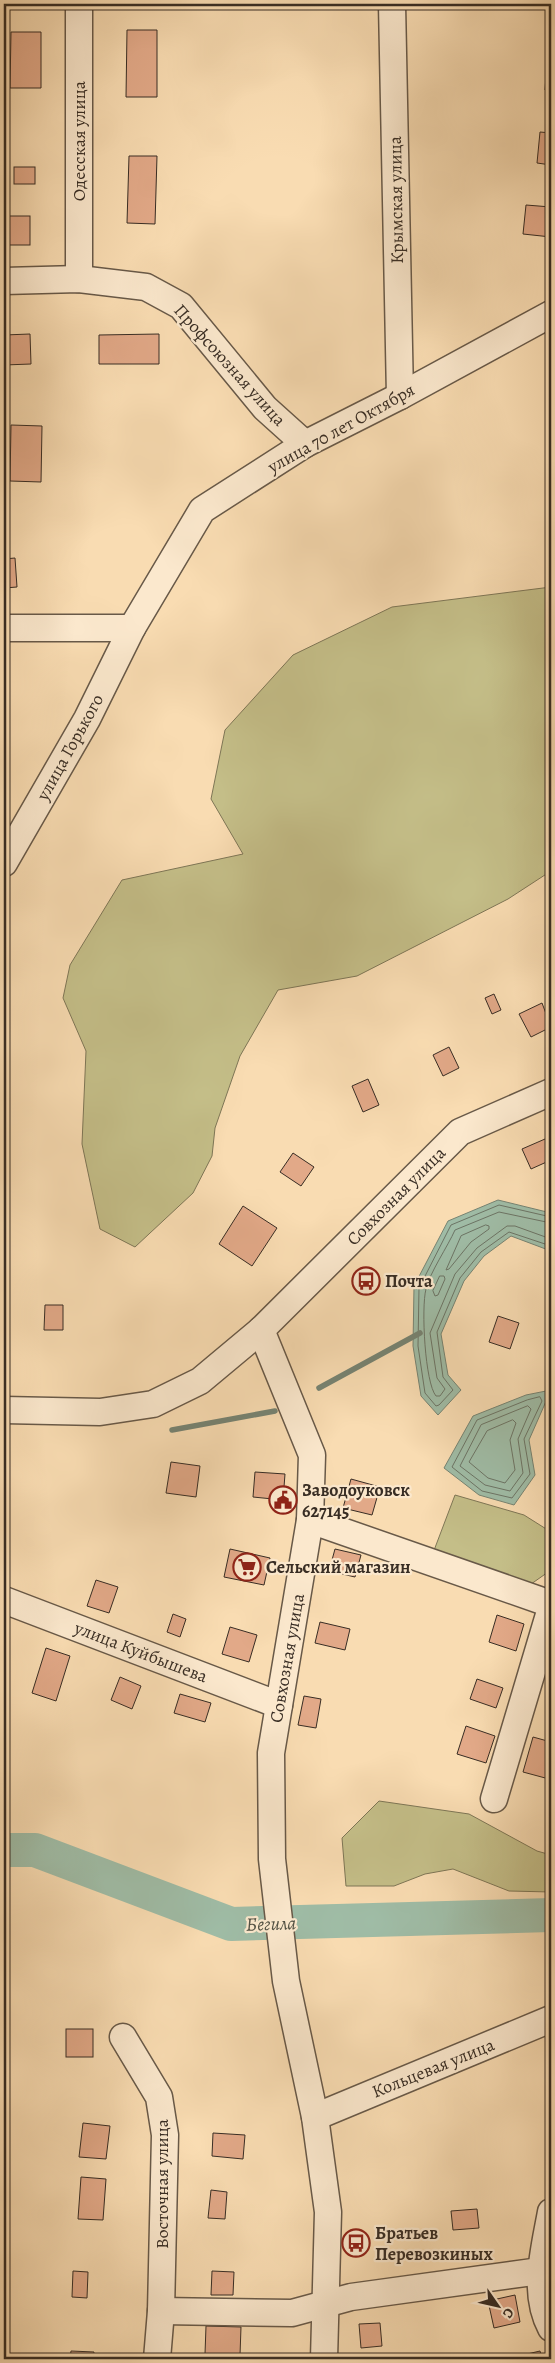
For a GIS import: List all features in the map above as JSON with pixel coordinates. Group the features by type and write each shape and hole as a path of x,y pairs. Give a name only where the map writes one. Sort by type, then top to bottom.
{"street":[{"name":"Одесская улица","path":"79,4 79,279"},
{"name":"Крымская улица","path":"392,4 400,396"},
{"name":"Профсоюзная улица","path":"4,280 79,279 146,287 181,306 265,408 305,444"},
{"name":"улица 70 лет Октября","path":"132,628 202,510 305,444 400,396 551,314"},
{"path":"4,628 132,628"},
{"name":"улица Горького","path":"4,863 87,719 132,628"},
{"name":"Совхозная улица","path":"4,1410 100,1412 152,1404 200,1381 261,1330 460,1132 551,1092"},
{"name":"Совхозная улица","path":"261,1330 312,1455 310,1520 271,1754 274,1877 286,1981 315,2116 328,2212 324,2303 324,2359"},
{"path":"310,1520 551,1606 494,1798"},
{"name":"улица Куйбышева","path":"4,1600 279,1705"},
{"name":"Кольцевая улица","path":"315,2116 551,2020"},
{"name":"Восточная улица","path":"123,2036 159,2097 165,2135 158,2359"},
{"path":"551,2212 540,2271 544,2314 551,2328"},
{"path":"161,2311 292,2313 351,2297 540,2271"}],"shaded area":[{"path":"551,587 551,871 508,899 357,976 278,990 240,1056 215,1128 212,1156 193,1193 135,1247 100,1229 82,1144 86,1051 63,998 70,965 122,880 243,854 211,799 225,730 293,655 392,607"},
{"path":"455,1495 524,1515 551,1532 551,1570 524,1589 433,1553"},
{"path":"379,1801 469,1814 537,1851 551,1855 551,1892 509,1891 453,1869 425,1874 394,1886 346,1886 342,1838"}],"water":[{"path":"498,1200 551,1213 551,1251 511,1236 484,1256 464,1281 441,1334 448,1375 461,1390 438,1415 421,1396 413,1346 414,1286 448,1221"},
{"path":"551,1390 529,1440 535,1475 514,1505 479,1495 444,1468 473,1416 526,1395"}],"building":[{"path":"127,30 157,30 157,97 126,97"},
{"path":"11,32 41,32 41,88 10,88"},
{"path":"547,61 551,61 551,90 545,90"},
{"path":"540,132 551,133 551,165 537,163"},
{"path":"129,156 157,156 155,224 127,223"},
{"path":"14,167 35,167 35,184 14,184"},
{"path":"526,205 551,207 551,237 523,234"},
{"path":"4,216 30,216 30,245 4,245"},
{"path":"30,334 31,364 4,365 4,335"},
{"path":"159,334 159,364 99,364 99,335"},
{"path":"11,425 42,426 41,482 10,481"},
{"path":"15,558 17,587 4,588 4,559"},
{"path":"494,994 501,1010 492,1014 485,998"},
{"path":"542,1003 551,1027 531,1037 519,1014"},
{"path":"449,1047 459,1068 443,1076 433,1055"},
{"path":"368,1079 379,1105 363,1112 352,1086"},
{"path":"545,1139 551,1152 551,1160 531,1169 522,1149"},
{"path":"293,1153 314,1167 301,1186 280,1172"},
{"path":"243,1206 277,1228 252,1266 219,1244"},
{"path":"45,1305 63,1305 63,1330 44,1330"},
{"path":"498,1316 519,1323 510,1349 489,1342"},
{"path":"171,1462 200,1466 196,1497 166,1493"},
{"path":"255,1472 285,1474 283,1500 253,1497"},
{"path":"351,1479 380,1487 372,1515 343,1508"},
{"name":"Сельский магазин","path":"230,1549 270,1558 264,1585 224,1577"},
{"path":"335,1549 361,1555 355,1577 329,1571"},
{"path":"96,1580 118,1587 109,1613 87,1606"},
{"path":"173,1614 186,1619 180,1637 167,1632"},
{"path":"497,1615 524,1624 516,1651 489,1642"},
{"path":"320,1622 350,1629 345,1650 315,1643"},
{"path":"230,1627 257,1635 249,1662 222,1654"},
{"path":"46,1648 70,1656 56,1701 32,1693"},
{"path":"120,1677 141,1686 132,1709 111,1700"},
{"path":"477,1679 503,1688 496,1708 470,1699"},
{"path":"180,1694 211,1703 205,1722 174,1713"},
{"path":"304,1696 321,1699 316,1728 298,1725"},
{"path":"466,1726 495,1736 486,1763 457,1754"},
{"path":"533,1737 551,1742 549,1779 523,1772"},
{"path":"66,2029 93,2029 93,2057 66,2057"},
{"path":"83,2123 110,2126 106,2159 79,2157"},
{"path":"213,2133 245,2135 243,2159 212,2156"},
{"path":"81,2177 106,2179 103,2220 78,2219"},
{"path":"211,2190 227,2192 225,2219 208,2218"},
{"path":"477,2209 479,2228 453,2230 451,2211"},
{"path":"73,2271 88,2272 87,2298 72,2297"},
{"path":"212,2271 234,2272 233,2295 211,2295"},
{"path":"515,2295 520,2322 494,2328 488,2301"},
{"path":"380,2323 382,2346 361,2348 359,2324"},
{"path":"206,2326 241,2327 240,2355 205,2354"},
{"path":"71,2351 94,2352 93,2359 70,2359"},
{"path":"540,2351 542,2359 506,2359"}],"waterway":[{"path":"319,1388 420,1333"},
{"path":"172,1430 275,1411"},
{"name":"Бегила","path":"4,1850 35,1850 231,1924 551,1915"}],"place":[{"name":"Почта","path":"366,1281"},
{"name":"Заводоуковск 627145","path":"283,1500"},
{"name":"Сельский магазин","path":"247,1567"},
{"name":"Братьев Перевозкиных","path":"356,2243"}]}
